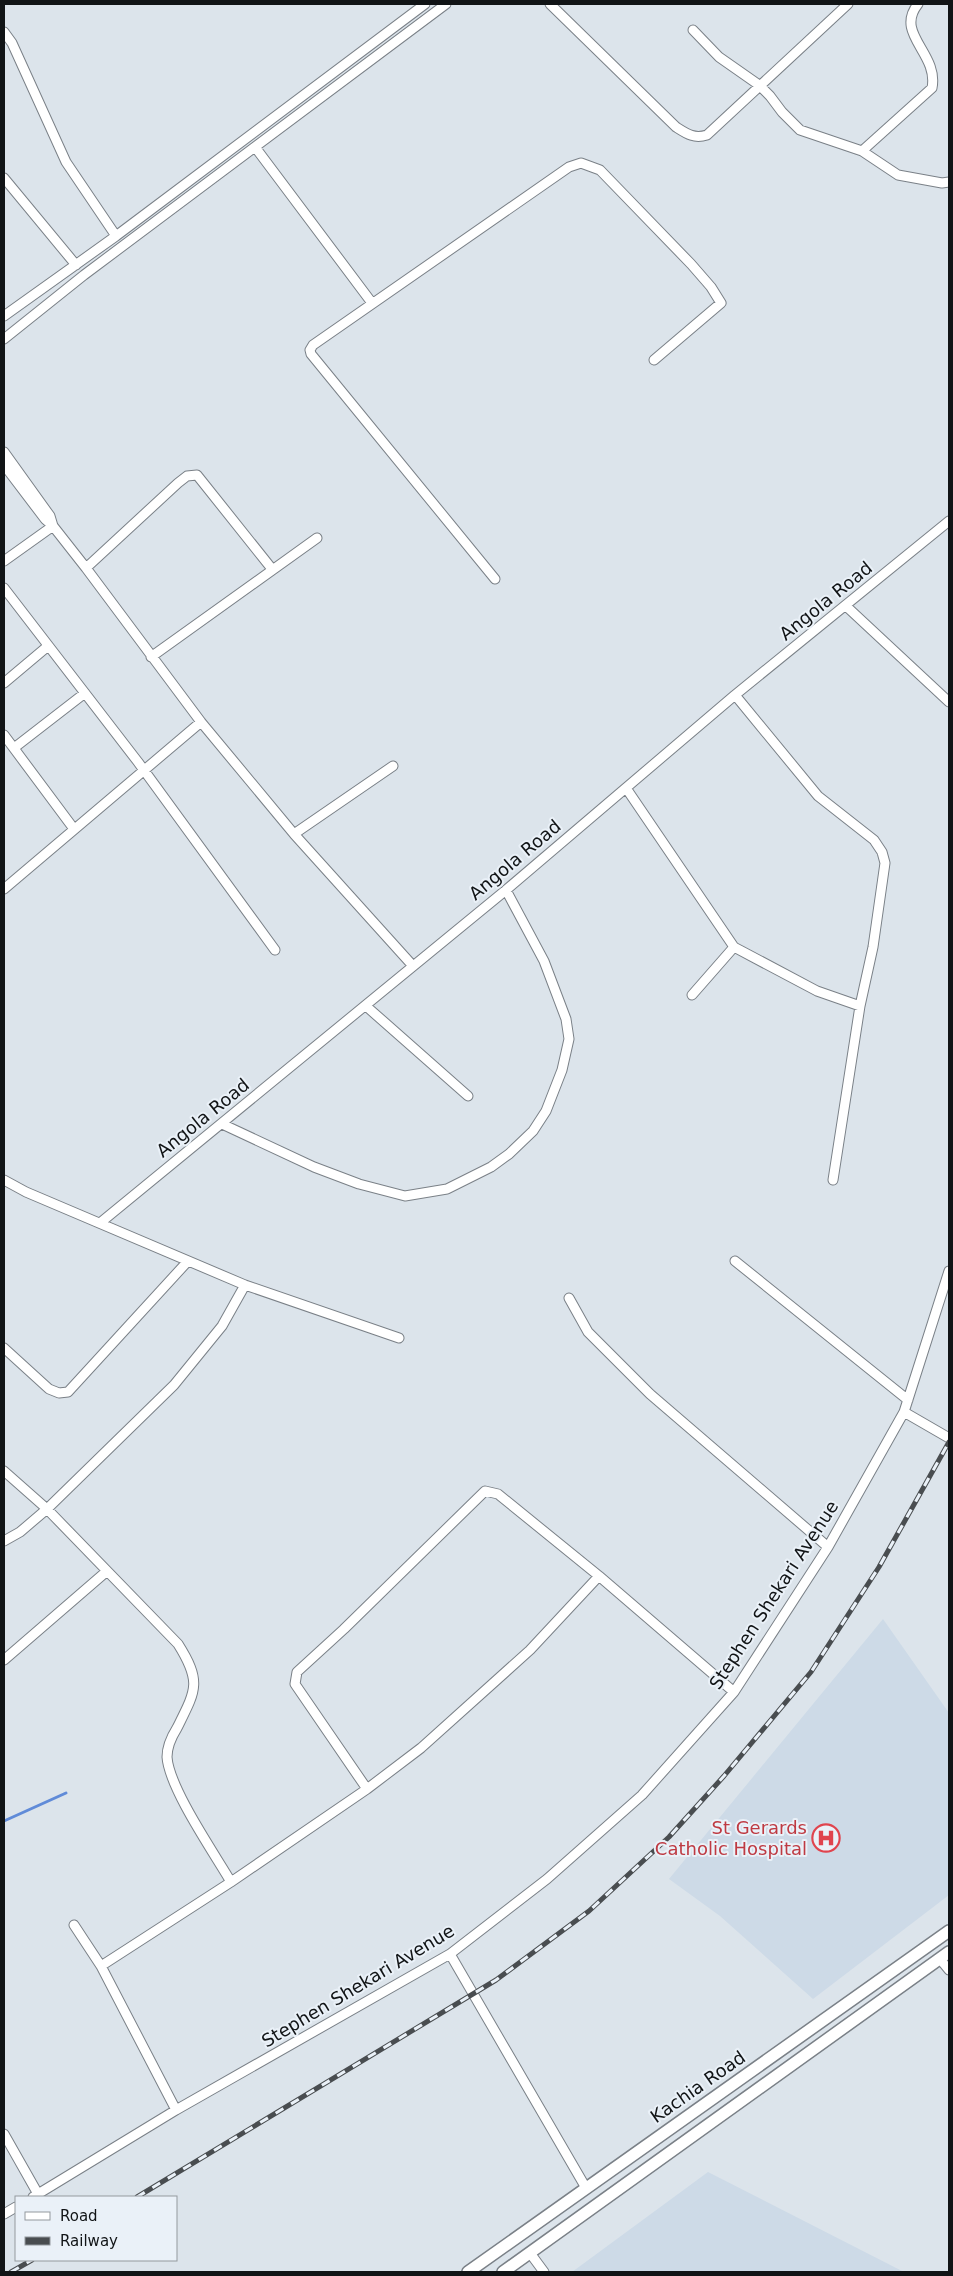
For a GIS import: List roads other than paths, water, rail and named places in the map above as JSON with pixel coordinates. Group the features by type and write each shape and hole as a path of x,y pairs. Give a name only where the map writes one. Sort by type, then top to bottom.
{"main road":[{"name":"Kachia Road","path":"468,2272 949,1931"},
{"name":"Kachia Road","path":"503,2272 945,1955"}],"street":[{"path":"4,316 116,236 425,4"},
{"path":"4,339 446,4"},
{"path":"550,4 676,127 690,136 699,138 707,135 848,4"},
{"path":"862,151 932,88 934,77 929,62 910,28 910,16 918,4"},
{"path":"693,30 719,57 759,85 800,130 862,151 898,175 942,183 949,182"},
{"path":"4,32 12,43 66,162 116,236"},
{"path":"255,147 372,303"},
{"path":"495,579 311,354 310,350 313,345 569,167 581,163 600,170 692,264 711,287 721,303 654,360"},
{"path":"4,178 76,265"},
{"path":"41,290 52,301"},
{"path":"4,452 50,516 53,526"},
{"path":"4,465 45,519 53,526 86,568 201,722 294,834 413,966"},
{"path":"86,568 178,483 187,476 198,475 272,570"},
{"name":"Angola Road","path":"100,1223 366,1006 735,696 949,521"},
{"path":"4,561 53,526"},
{"path":"151,657 317,538"},
{"path":"4,588 143,771 274,950"},
{"path":"846,606 949,702"},
{"path":"4,683 48,646"},
{"path":"14,748 84,693"},
{"path":"735,696 818,796 874,840 882,852 886,863 873,947 860,1006 833,1180"},
{"path":"4,889 201,722"},
{"path":"4,735 74,829"},
{"path":"294,834 393,766"},
{"path":"626,788 734,947 818,991 860,1006"},
{"path":"222,1124 314,1167 359,1184 405,1196 447,1189 491,1167 509,1154 533,1132 546,1111 562,1070 569,1040 566,1019 544,961 506,890"},
{"path":"692,995 734,947"},
{"path":"366,1006 468,1096"},
{"path":"4,1180 26,1192 245,1285 399,1338"},
{"path":"4,1348 49,1389 59,1393 68,1392 188,1261"},
{"path":"735,1261 908,1400"},
{"name":"Stephen Shekari Avenue","path":"36,2196 176,2110 450,1954 546,1879 642,1794 734,1692 828,1547 904,1412 949,1271"},
{"path":"4,1541 20,1532 46,1509 174,1385 222,1326 245,1285"},
{"path":"569,1298 588,1332 650,1394 828,1547"},
{"path":"904,1412 949,1438"},
{"path":"4,1470 46,1509 178,1644 192,1666 195,1686 172,1737 167,1756 173,1782 231,1882"},
{"path":"367,1790 295,1684 297,1672 344,1629 485,1491 498,1494 599,1576 734,1692"},
{"path":"4,1660 107,1571"},
{"path":"101,1966 231,1882 367,1790 421,1748 530,1650 599,1576"},
{"path":"74,1925 101,1966 176,2110"},
{"path":"450,1954 586,2188"},
{"path":"945,1955 949,1970"},
{"path":"4,2134 36,2196"},
{"path":"4,2214 15,2208"},
{"path":"530,2253 544,2272"}],"waterway":[{"path":"4,1821 66,1793"}],"railway":[{"path":"139,2196 496,1980 589,1911 669,1837 724,1776 811,1672 879,1567 949,1442"},
{"path":"11,2272 30,2261"}],"place":[{"name":"St Gerards Catholic Hospital","path":"826,1838"}]}
